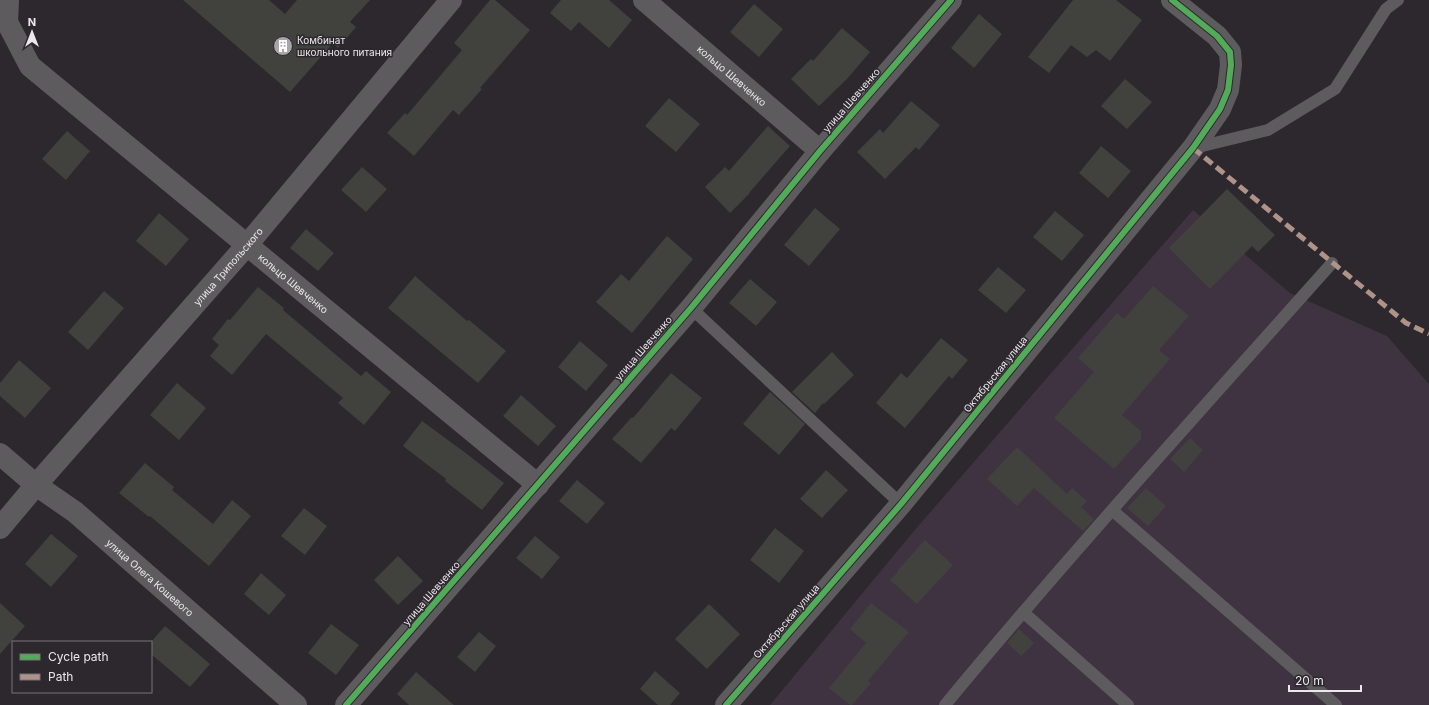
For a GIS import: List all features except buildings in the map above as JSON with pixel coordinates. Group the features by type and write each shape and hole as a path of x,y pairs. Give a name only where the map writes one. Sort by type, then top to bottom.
{"street":[{"name":"кольцо Шевченко","path":"8,0 7,22 30,66 538,485"},
{"name":"улица Трипольского","path":"0,528 36,484 247,245 451,0"},
{"name":"кольцо Шевченко","path":"644,0 820,151"},
{"name":"улица Шевченко","path":"346,705 691,308 820,151 951,0"},
{"name":"Октябрьская улица","path":"726,705 901,504 1192,148 1220,109 1228,90 1231,65 1230,52 1217,36 1172,0"},
{"name":"улица Олега Кошевого","path":"0,454 36,484 75,512 296,705"}],"lane":[{"path":"1192,148 1268,130 1335,89 1386,9 1398,0"},
{"path":"945,705 1023,612 1112,510 1332,263"},
{"path":"691,308 901,504"},
{"path":"1112,510 1336,705"},
{"path":"1023,612 1128,705"}],"shaded area":[{"path":"1193,210 1290,293 1387,336 1429,384 1429,705 770,705 913,532"}],"marked path":[{"path":"1193,148 1406,323 1429,334"}],"cycle path":[{"path":"346,705 691,308 820,151 951,0"},
{"path":"726,705 901,504 1193,148 1220,109 1228,90 1231,65 1230,52 1217,36 1172,0"}],"place":[{"name":"Комбинат школьного питания","path":"283,46"}]}
